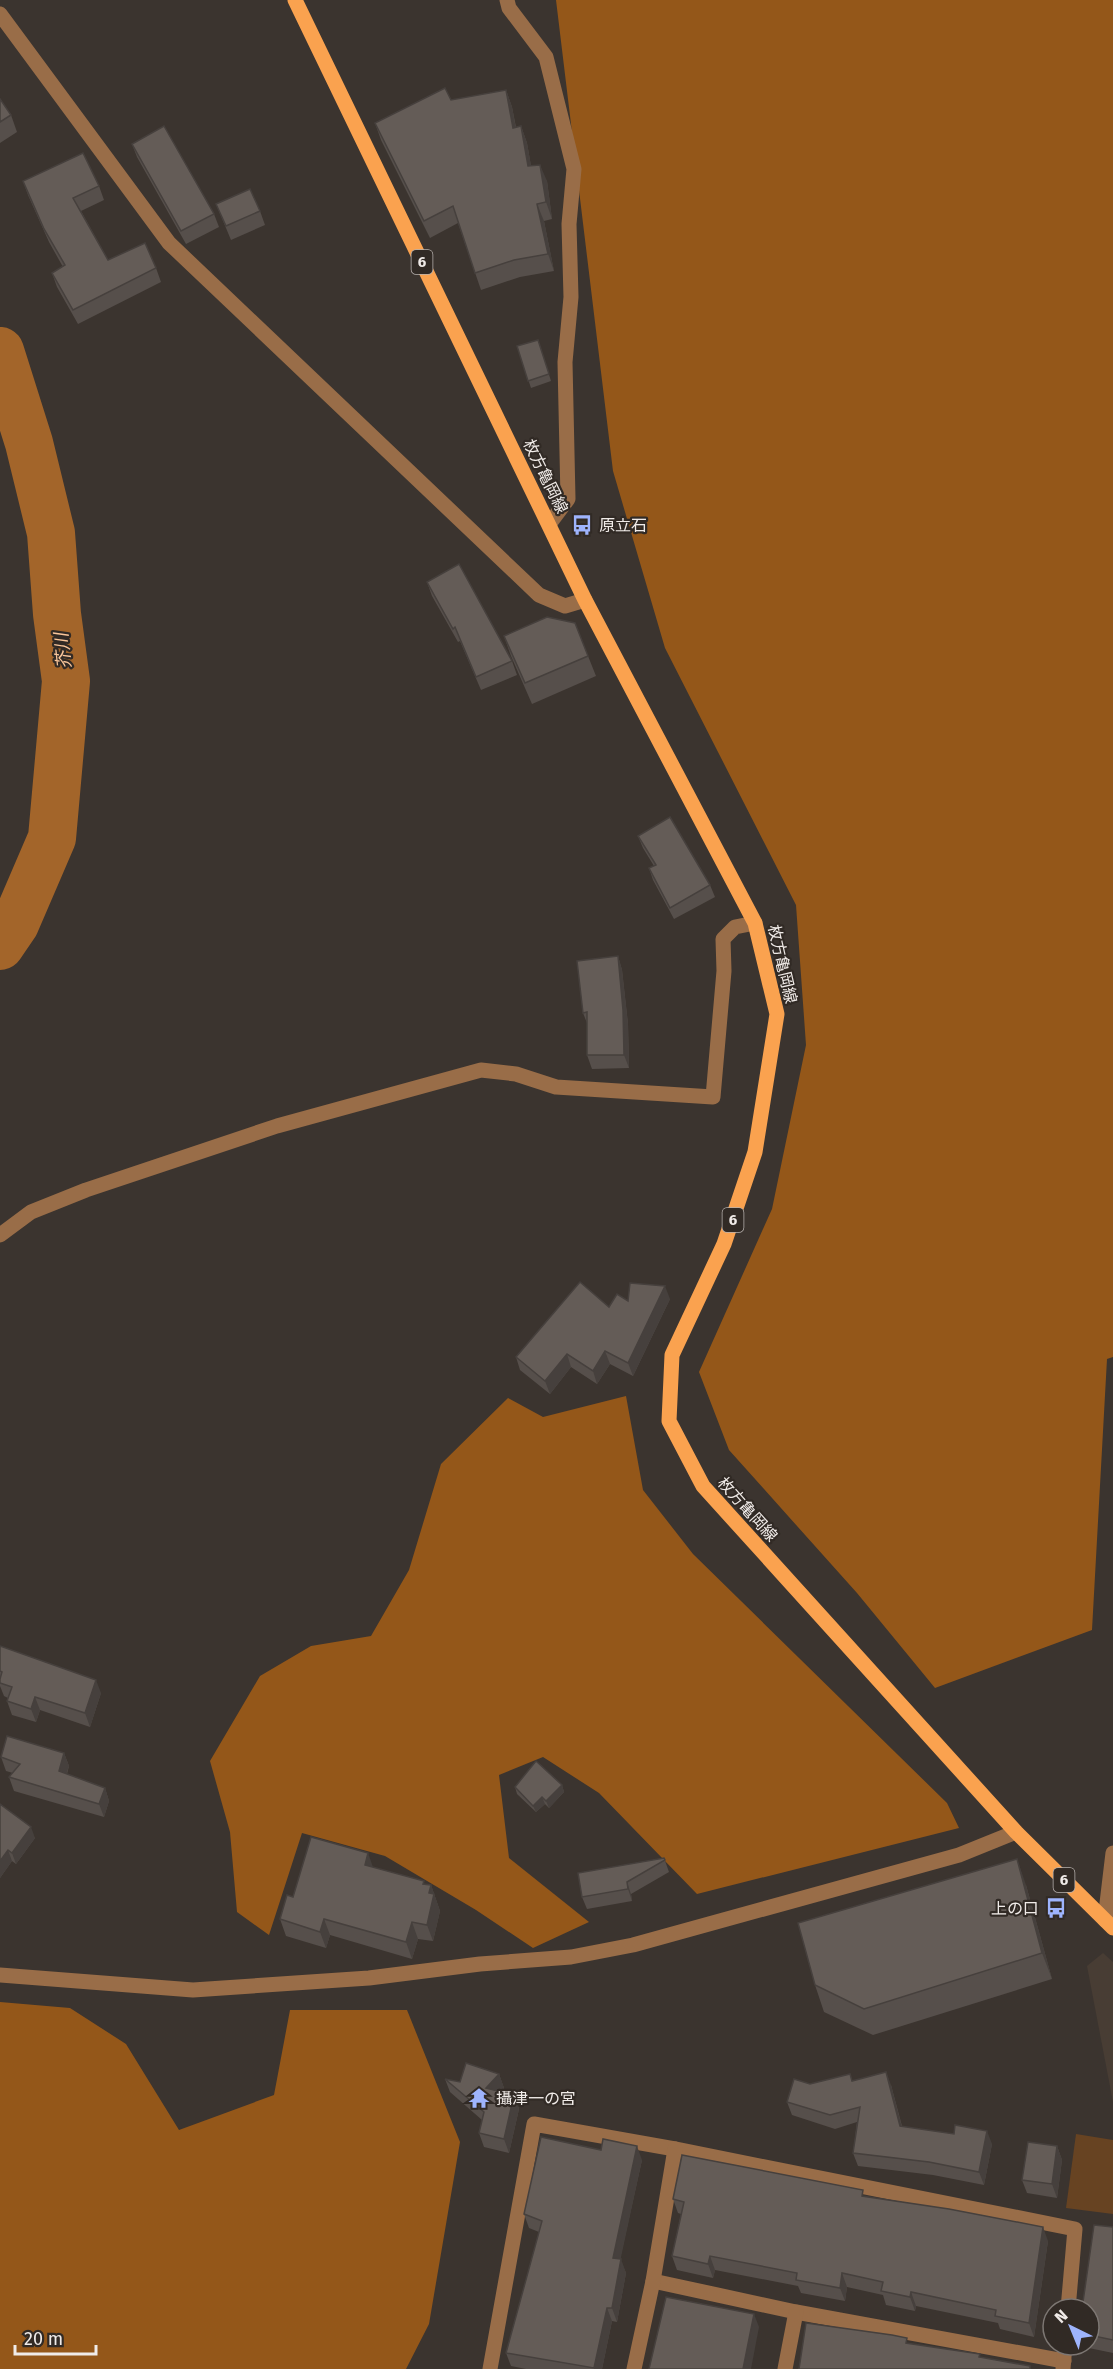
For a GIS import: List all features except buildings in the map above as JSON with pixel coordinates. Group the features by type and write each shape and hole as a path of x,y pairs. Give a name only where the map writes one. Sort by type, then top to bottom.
{"main road":[{"name":"枚方亀岡線","path":"295,0 550,523 585,600 755,923 777,1014 755,1152 724,1244 672,1355 669,1421 703,1486 1016,1832 1110,1923"}],"street":[{"path":"507,0 509,8 546,57 574,169 569,224 572,297 565,362 568,499 550,523"},
{"path":"0,14 169,243 539,595 565,606 585,600"},
{"path":"0,1234 31,1212 86,1190 277,1126 481,1070 516,1074 556,1087 713,1097 724,971 723,939 735,927 755,923"},
{"path":"0,1976 193,1990 369,1978 480,1964 571,1957 633,1945 959,1855 1016,1832"},
{"path":"1110,1923 1113,1853"},
{"path":"490,2369 534,2124 675,2149 1075,2229 1069,2297"},
{"path":"633,2369 652,2281 675,2149"},
{"path":"652,2281 1064,2365"},
{"path":"785,2369 796,2312"}],"shaded area":[{"path":"556,0 1113,0 1113,1357 1107,1359 1092,1630 935,1688 857,1593 729,1450 699,1372 772,1209 806,1045 796,905 665,648 613,471"},
{"path":"626,1396 643,1490 693,1554 947,1803 959,1828 697,1894 599,1793 543,1757 499,1775 509,1858 589,1922 533,1948 476,1910 385,1856 302,1833 269,1935 237,1912 230,1832 210,1761 260,1676 311,1646 371,1636 409,1570 441,1464 508,1398 543,1417"},
{"path":"1103,1953 1113,1962 1113,2102 1087,1966"},
{"path":"0,2002 70,2008 126,2044 179,2130 274,2095 290,2010 407,2010 460,2142 429,2324 406,2369 0,2369"},
{"path":"1076,2134 1113,2140 1113,2214 1066,2208"}],"waterway":[{"name":"芥川","path":"0,351 29,443 51,533 57,614 66,681 52,838 15,924 0,946"}],"place":[{"name":"原立石","path":"582,525"},
{"name":"上の口","path":"1056,1908"},
{"name":"攝津一の宮","path":"479,2098"}]}
